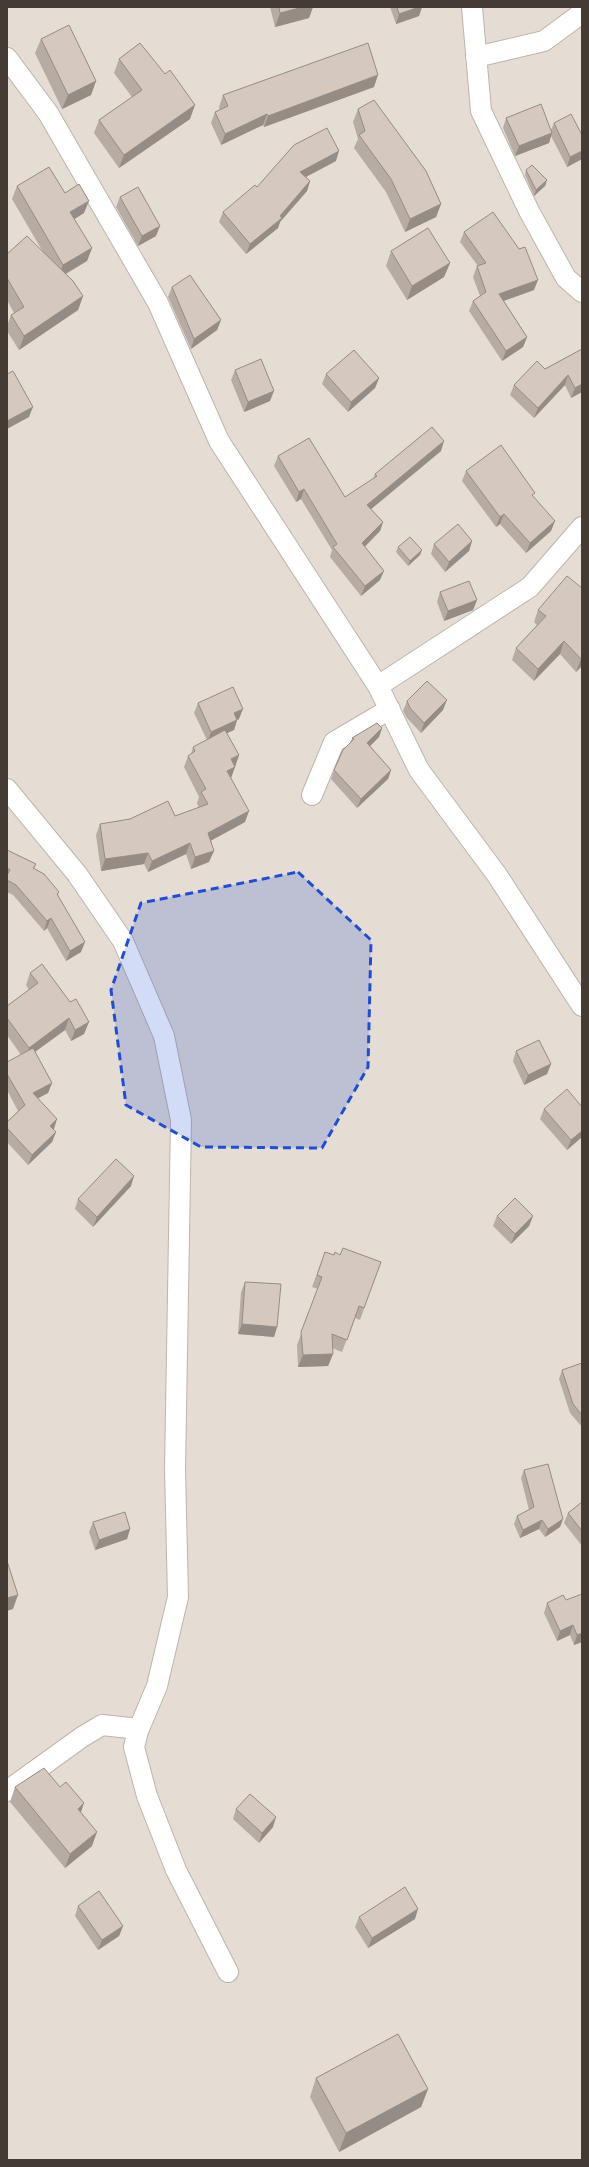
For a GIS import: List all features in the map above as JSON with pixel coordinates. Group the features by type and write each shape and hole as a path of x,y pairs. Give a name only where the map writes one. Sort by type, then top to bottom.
{"street":[{"path":"472,7 481,112 529,211 566,278 582,292"},
{"path":"476,57 544,41 582,13"},
{"path":"7,58 48,113 158,303 219,441 378,686 419,770 497,875 582,1006"},
{"path":"378,686 530,587 582,527"},
{"path":"312,795 334,742 390,709"},
{"path":"7,790 77,874 123,941 164,1036 181,1120 175,1468 178,1597 157,1686 139,1729 134,1747 147,1796 176,1870 228,1972"},
{"path":"7,1791 82,1737 102,1725 139,1729"}],"highlighted area":[{"path":"298,872 371,940 368,1067 322,1148 201,1147 126,1105 111,990 141,903"}],"shaded area":[{"path":"7,7 582,7 582,2160 7,2160"}],"building":[{"path":"279,7 303,7 280,13"},
{"path":"397,7 419,7 399,14"},
{"path":"69,25 96,81 68,95 41,39"},
{"path":"140,43 165,74 170,70 195,105 124,155 99,120 142,90 119,59"},
{"path":"368,43 378,75 268,116 267,114 225,134 215,112 228,106 223,95"},
{"path":"374,100 426,171 441,204 410,219 391,179 359,135 365,131 358,109"},
{"path":"541,104 552,133 519,146 506,118"},
{"path":"571,114 582,135 582,151 570,157 554,123"},
{"path":"327,128 339,151 300,172 310,181 280,216 282,218 250,244 223,212 255,185 257,187 294,145"},
{"path":"532,165 547,180 536,190 526,170"},
{"path":"49,167 65,193 79,184 89,201 70,212 92,248 63,265 17,186"},
{"path":"138,187 160,226 142,236 120,197"},
{"path":"493,212 519,249 525,247 538,280 499,294 527,337 506,351 473,301 486,292 477,266 486,263 464,232"},
{"path":"428,228 450,263 412,286 391,251"},
{"path":"27,236 73,281 83,296 24,336 11,315 24,307 7,278 7,254"},
{"path":"190,275 221,320 194,339 172,287"},
{"path":"582,349 582,384 575,388 568,375 538,408 514,385 537,361 545,369"},
{"path":"354,350 379,378 351,402 326,374"},
{"path":"261,359 274,391 248,402 235,370"},
{"path":"13,371 33,407 7,421 7,374"},
{"path":"432,427 444,441 367,505 383,522 362,543 384,571 365,586 333,547 337,544 304,489 299,492 278,456 309,438 345,497 377,476 375,474"},
{"path":"501,445 535,493 532,495 555,521 530,543 504,514 500,517 466,471"},
{"path":"458,524 472,541 449,562 434,544"},
{"path":"410,537 422,550 410,561 398,547"},
{"path":"567,576 582,588 582,658 581,659 564,641 538,669 516,648 546,616 538,610"},
{"path":"469,581 477,600 448,611 440,592"},
{"path":"427,681 447,700 424,723 410,708 407,701"},
{"path":"233,687 243,709 234,713 237,720 211,732 198,703"},
{"path":"377,723 382,728 367,743 391,770 361,799 334,770 343,750 354,739 352,738"},
{"path":"225,730 239,755 231,759 235,767 227,771 249,811 208,833 214,851 195,857 190,843 152,861 148,853 105,859 100,824 130,819 168,801 175,816 208,804 201,792 206,789 188,756 195,751 193,747"},
{"path":"7,850 36,864 33,868 44,874 59,892 57,894 85,942 70,951 51,918 47,921 16,885 7,880 7,875 10,870 7,868"},
{"path":"42,964 70,1002 76,999 89,1022 75,1030 69,1018 29,1048 7,1018 7,1006 38,983 30,973"},
{"path":"539,1040 551,1064 528,1075 516,1051"},
{"path":"33,1048 52,1083 33,1093 57,1119 50,1126 56,1132 32,1155 7,1128 7,1122 25,1105 7,1074 7,1062"},
{"path":"567,1089 582,1107 582,1131 571,1140 544,1109"},
{"path":"116,1159 134,1176 97,1217 78,1199"},
{"path":"515,1198 533,1216 515,1234 497,1216"},
{"path":"343,1248 381,1262 364,1308 359,1306 347,1340 332,1334 333,1354 303,1355 301,1332 322,1277 317,1275 325,1252 334,1255 335,1252 340,1255"},
{"path":"245,1282 281,1284 277,1327 242,1324"},
{"path":"582,1363 582,1415 573,1404 562,1370"},
{"path":"548,1464 563,1519 548,1529 542,1520 523,1530 517,1516 534,1507 524,1470"},
{"path":"582,1502 582,1531 568,1513"},
{"path":"125,1512 130,1529 99,1540 93,1522"},
{"path":"7,1561 18,1595 7,1598"},
{"path":"582,1594 582,1633 577,1635 573,1625 560,1631 547,1603 563,1595 566,1600"},
{"path":"44,1768 60,1787 66,1782 84,1803 78,1809 97,1832 70,1854 15,1787"},
{"path":"250,1794 276,1817 262,1833 236,1809"},
{"path":"405,1887 418,1909 372,1938 359,1917"},
{"path":"99,1891 123,1926 102,1940 78,1906"},
{"path":"398,2034 428,2089 346,2133 316,2078"}]}
